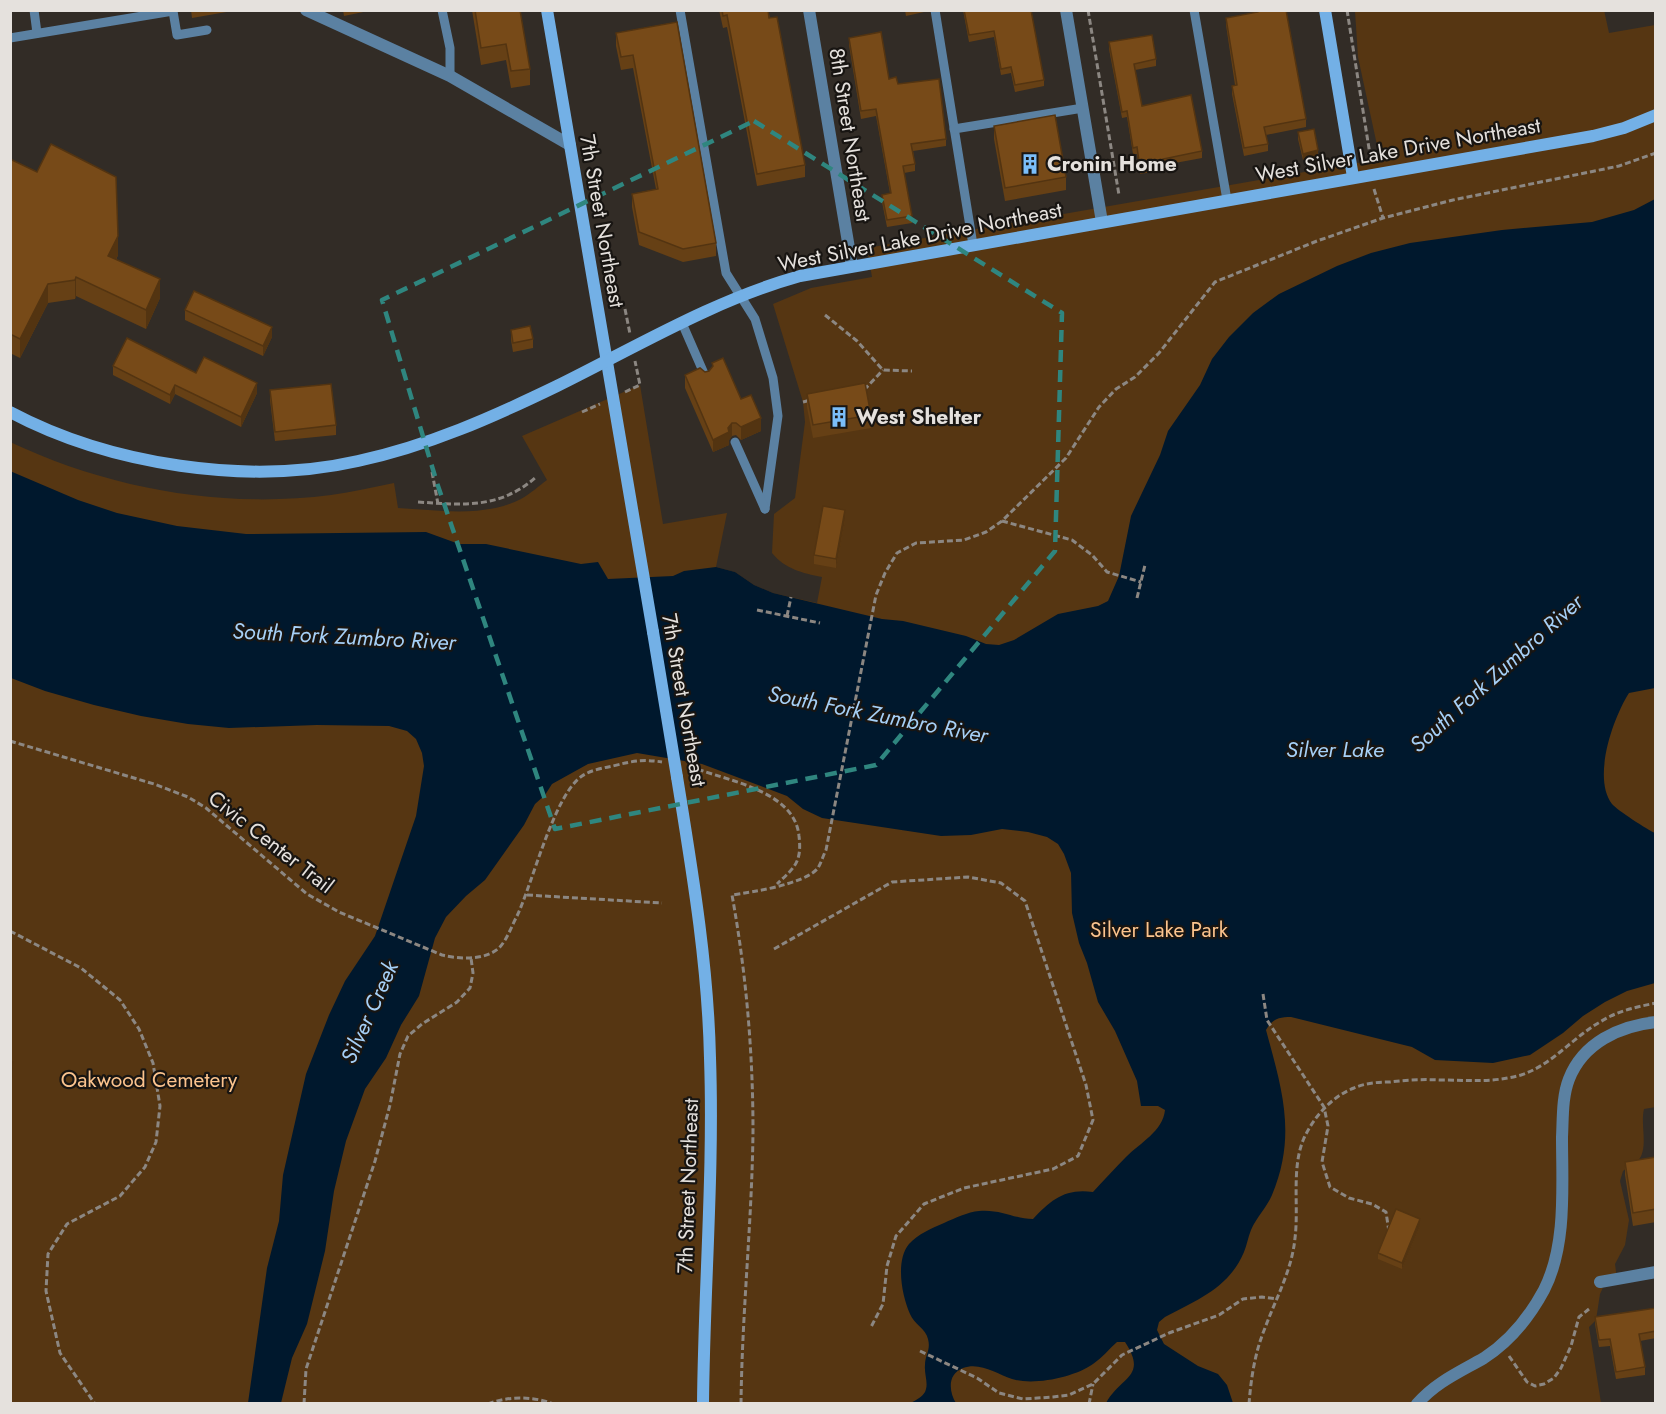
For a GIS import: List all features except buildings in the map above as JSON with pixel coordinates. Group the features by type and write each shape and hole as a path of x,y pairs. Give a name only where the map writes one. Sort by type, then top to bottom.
{"street":[{"path":"306,10 450,76 570,146"},
{"name":"7th Street Northeast","path":"547,10 677,777 700,936 710,1058 711,1157 704,1317 703,1404"},
{"name":"8th Street Northeast","path":"809,10 852,266"},
{"path":"1066,10 1102,222"},
{"path":"1325,10 1353,177"},
{"name":"West Silver Lake Drive Northeast","path":"10,412 67,437 136,457 215,469 300,470 353,463 428,442 514,406 742,296 800,276 1606,133 1656,116"},
{"path":"1417,1404 1428,1391 1501,1345 1532,1309 1551,1273 1560,1224 1565,1095 1573,1071 1588,1048 1608,1035 1656,1022"},
{"path":"1600,1282 1656,1272"}],"lane":[{"path":"34,10 37,33"},
{"path":"442,10 450,48 450,76"},
{"path":"680,10 726,273 742,296 761,332 773,378 777,406 776,434 765,510 735,442"},
{"path":"935,10 973,245"},
{"path":"1194,10 1227,200"},
{"path":"10,38 173,11 177,35 207,30"},
{"path":"954,129 1083,108"},
{"path":"682,323 706,378"}],"path":[{"path":"1088,10 1119,195"},
{"path":"1347,10 1374,191 1383,218"},
{"path":"741,1404 753,1128 747,1018 738,925 732,895 761,891 808,876 818,867 826,850 876,596 885,573 897,553 916,543 964,540 986,532 1002,521 1066,458 1099,407 1116,389 1135,377 1159,353 1215,282 1317,241 1383,218 1453,200 1619,166 1656,153"},
{"path":"825,315 858,341 884,370 912,371"},
{"path":"855,392 866,390 884,370"},
{"path":"803,402 813,400"},
{"path":"432,472 438,504"},
{"path":"418,502 438,504 485,502 520,491 535,478"},
{"path":"1002,521 1072,540 1092,555 1107,572 1141,582"},
{"path":"1137,598 1145,565"},
{"path":"787,616 791,597"},
{"path":"757,610 820,623"},
{"name":"Civic Center Trail","path":"10,741 154,784 188,797 206,808 307,894 339,912 442,955 471,958"},
{"path":"304,1404 306,1369 375,1161 390,1106 399,1054 408,1036 422,1024 457,1002 470,988 473,973 471,958 485,955 499,948 526,896 556,812"},
{"path":"775,886 798,863 799,835"},
{"path":"774,949 892,882 968,877 1001,883 1025,901 1086,1085 1093,1120 1077,1156 1053,1168 964,1188 924,1204 896,1236 887,1266 884,1304 871,1327"},
{"path":"526,896 662,903"},
{"path":"10,931 81,968 120,1000 139,1029 153,1063 157,1084 160,1106 156,1142 145,1167 120,1197 67,1224 48,1254 46,1291 60,1353 95,1404"},
{"path":"1263,994 1267,1020 1324,1107 1328,1126 1322,1162 1330,1187 1349,1198 1372,1204 1386,1212 1389,1234"},
{"path":"1249,1404 1256,1355 1290,1262 1295,1239 1298,1164 1303,1140 1324,1107 1353,1088 1365,1084 1417,1080 1483,1082 1523,1074 1546,1063 1570,1042 1600,1021 1625,1010 1656,1003"},
{"path":"920,1351 977,1378 999,1393 1023,1398 1069,1395 1093,1384 1122,1355 1169,1333 1219,1315 1243,1299 1262,1297 1277,1299"},
{"path":"1501,1345 1527,1382 1535,1386 1544,1384 1554,1378 1561,1368 1571,1346 1579,1317 1589,1309"},
{"path":"1089,1404 1093,1384"},
{"path":"488,1404 500,1399 518,1398 544,1400 554,1404"},
{"path":"1023,1398 1024,1404"}],"highlighted area":[{"path":"754,121 1062,313 1055,551 876,765 555,829 437,483 382,300"}],"green space":[{"name":"Silver Lake Park","path":"1604,10 1609,33 1655,25 1656,1107 1644,1109 1644,1143 1641,1156 1637,1162 1623,1171 1620,1181 1629,1220 1625,1245 1615,1264 1617,1279 1606,1281 1600,1294 1596,1320 1589,1327 1601,1403 11,1403 10,442 87,472 167,491 208,497 290,499 331,495 394,483 398,508 476,511 506,505 521,499 547,480 522,436 640,385 663,524 727,513 716,567 735,572 754,585 773,593 817,603 822,577 788,567 772,553 774,514 795,498 805,422 803,402 773,304 811,288 872,277 867,248 1380,159 1358,57 1355,11"}],"water":[{"name":"Silver Lake","path":"1655,199 1655,688 1629,693 1611,732 1604,764 1604,779 1606,793 1612,804 1655,833 1655,983 1627,991 1605,1002 1530,1055 1493,1063 1435,1060 1412,1047 1291,1017 1273,1021 1266,1030 1282,1092 1285,1132 1280,1173 1272,1195 1253,1226 1244,1252 1230,1275 1211,1292 1165,1317 1159,1322 1157,1330 1164,1344 1198,1366 1218,1374 1227,1385 1233,1403 1106,1403 1133,1370 1134,1362 1125,1342 1117,1342 1085,1369 1043,1381 1012,1379 976,1366 963,1368 954,1374 951,1384 956,1403 911,1403 926,1389 925,1365 929,1343 927,1335 910,1314 904,1298 901,1269 909,1244 930,1229 970,1213 994,1211 1033,1219 1059,1197 1074,1192 1093,1192 1126,1157 1150,1136 1160,1124 1165,1110 1158,1106 1141,1106 1137,1081 1115,1031 1098,1002 1072,913 1071,873 1058,844 1047,837 1002,829 971,835 941,836 822,818 803,809 787,796 702,764 637,753 588,764 552,784 535,804 524,825 485,880 446,917 435,938 419,996 401,1025 386,1058 365,1089 346,1141 334,1191 325,1251 307,1324 292,1358 281,1403 248,1403 267,1268 279,1221 283,1175 306,1074 345,981 375,936 416,816 424,766 422,753 416,739 407,731 389,726 317,725 229,728 188,724 94,705 45,691 11,678 10,471 78,500 117,513 177,526 246,534 426,532 459,544 486,544 581,564 598,562 608,579 673,576 684,571 716,567 735,572 754,585 773,593 966,636 986,644 999,645 1014,640 1058,614 1098,606 1108,601 1119,576 1131,516 1160,455 1168,431 1200,385 1212,359 1229,337 1253,313 1279,294 1337,266 1371,253 1410,243 1502,230 1592,222 1634,210"}],"place":[{"name":"Cronin Home","path":"1030,164"},
{"name":"West Shelter","path":"839,417"}],"water label":[{"name":"South Fork Zumbro River","path":"344,636"},
{"name":"South Fork Zumbro River","path":"1496,673"},
{"name":"South Fork Zumbro River","path":"878,714"},
{"name":"Silver Creek","path":"369,1012"}],"park label":[{"name":"Oakwood Cemetery","path":"149,1080"}]}
